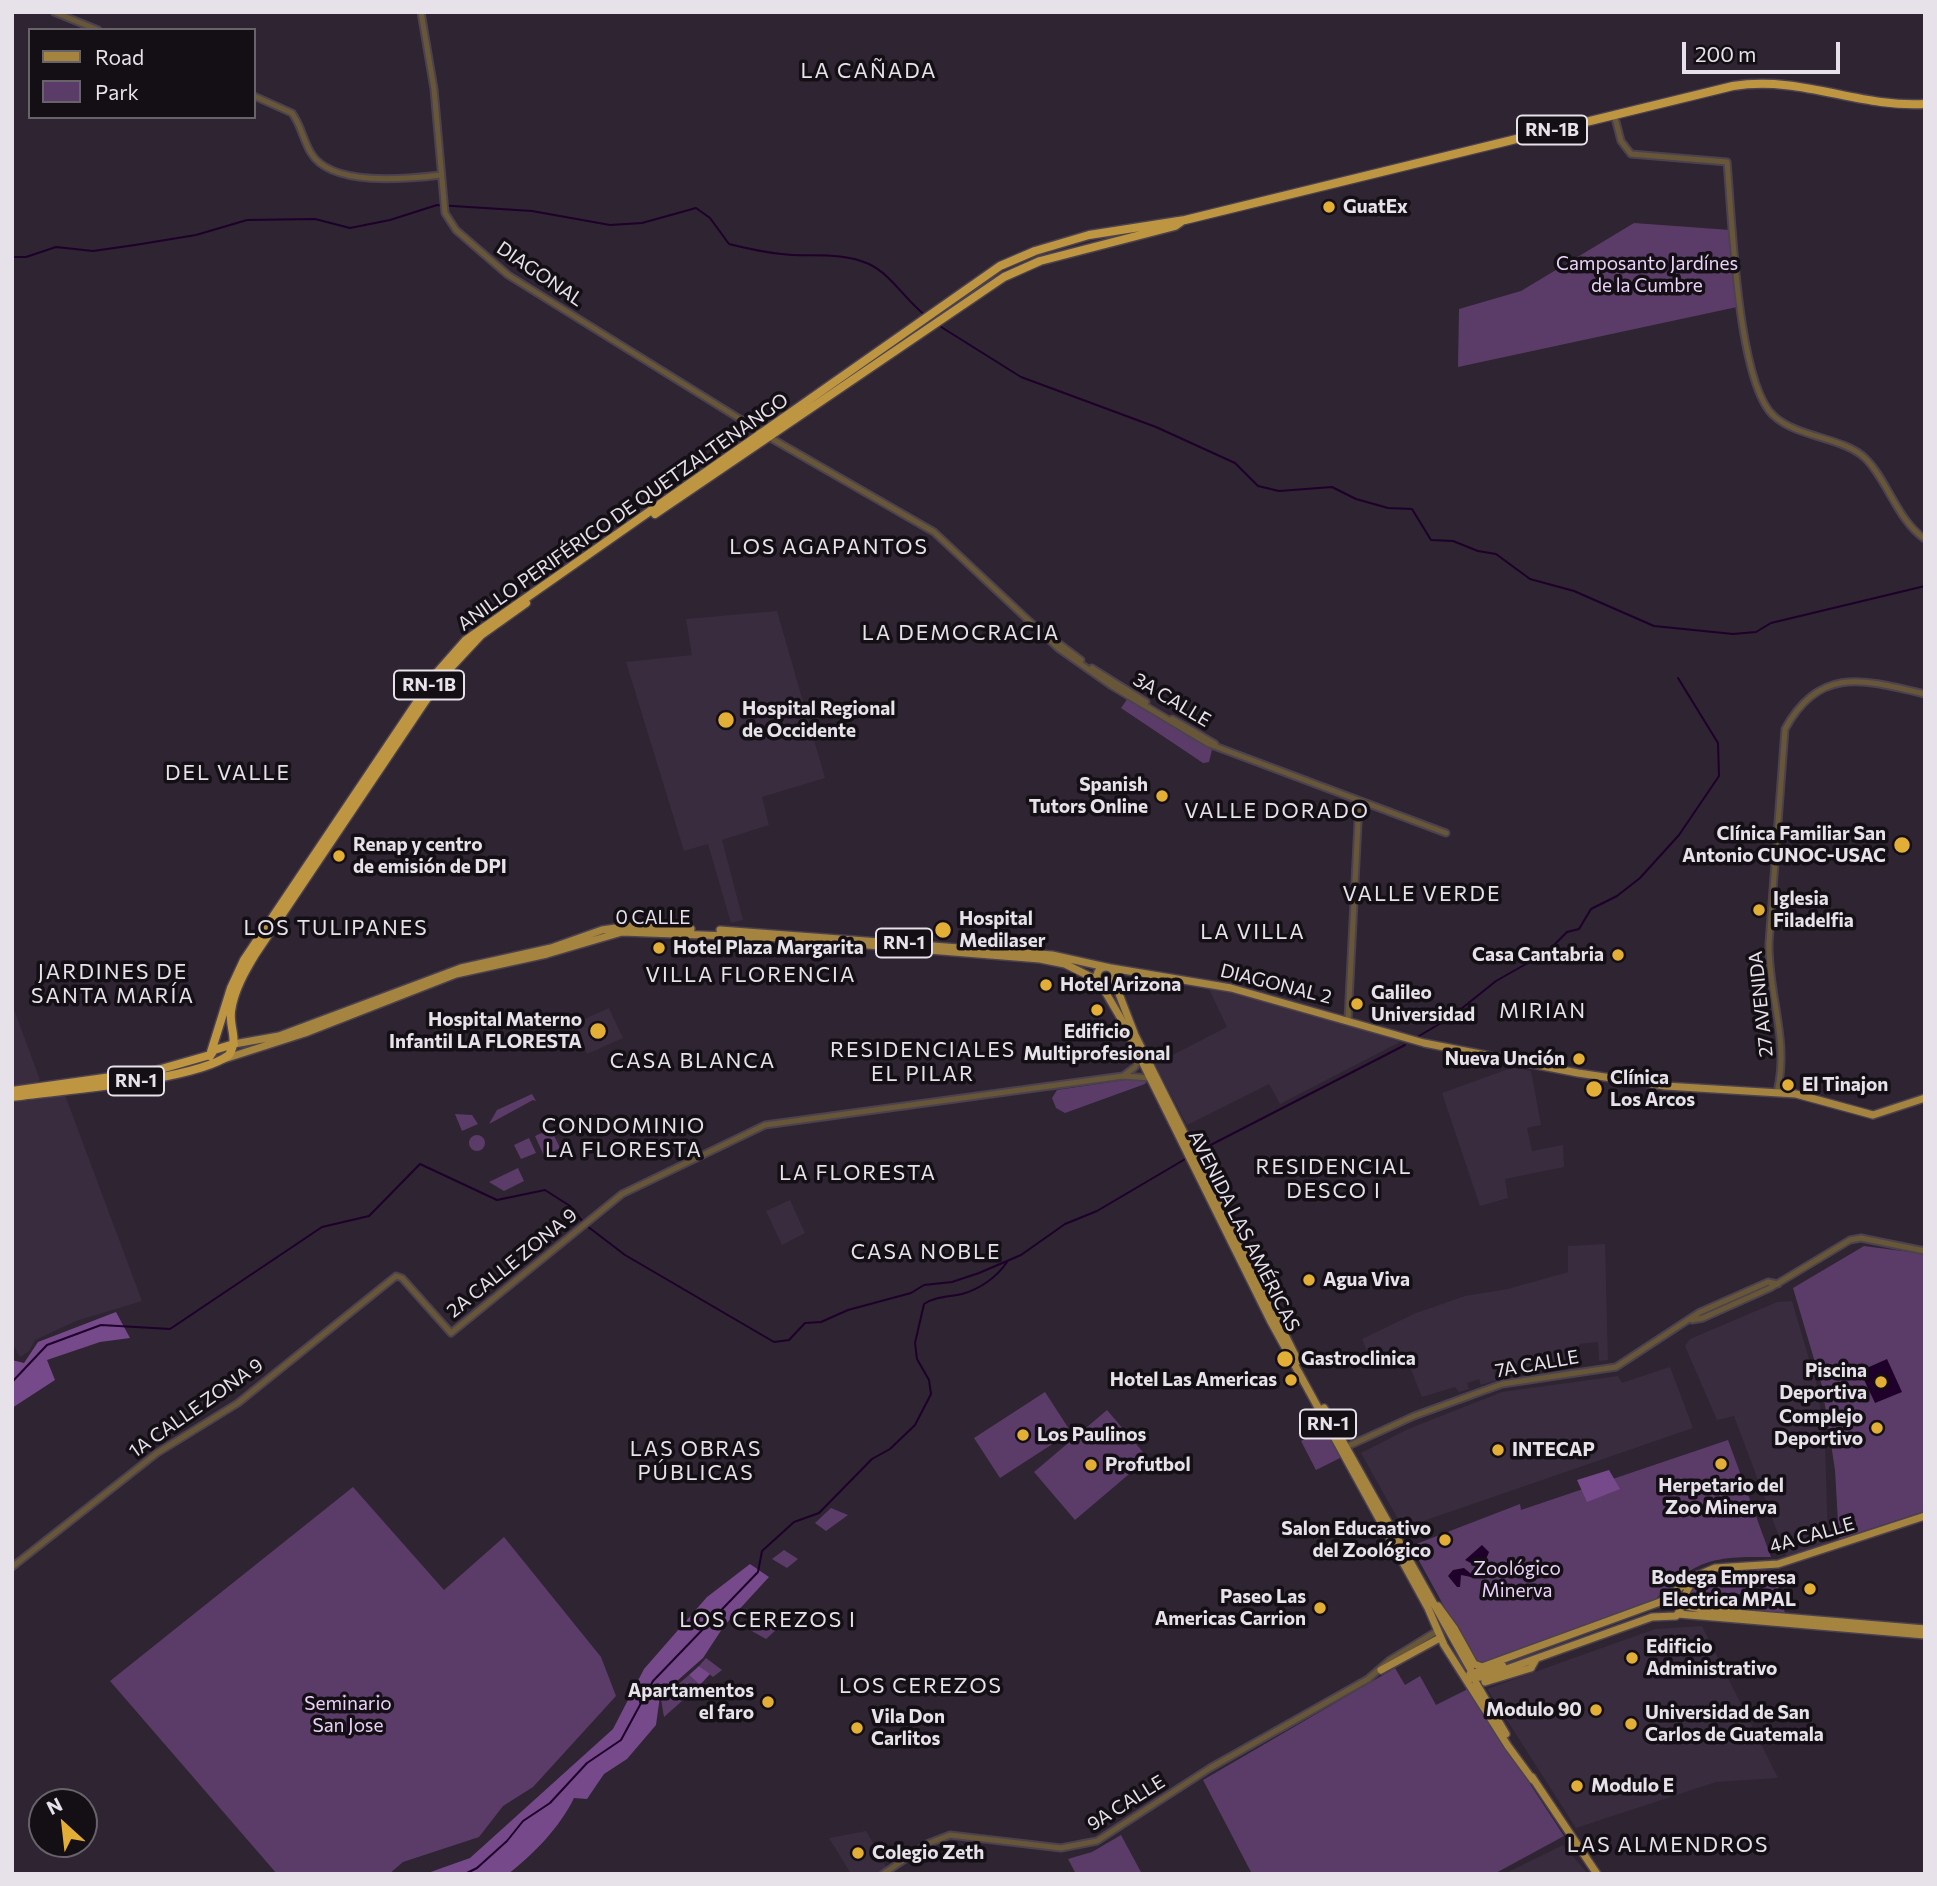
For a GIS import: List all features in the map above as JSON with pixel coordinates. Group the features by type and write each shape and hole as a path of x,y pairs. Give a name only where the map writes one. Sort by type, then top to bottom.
{"highway":[{"name":"ANILLO PERIFÉRICO DE QUETZALTENANGO","path":"234,1044 232,1003 256,953 455,661 481,635 514,611 932,320 994,270 1025,254 1101,233 1182,221 1614,114 1758,83 1796,84 1893,102 1925,104"},
{"name":"ANILLO PERIFÉRICO DE QUETZALTENANGO","path":"214,1057 213,1043 234,978 244,960 452,655 486,624 767,435"},
{"path":"214,1057 234,1044"},
{"name":"RN-1","path":"12,1097 149,1079 214,1057 234,1044"},
{"name":"RN-1","path":"12,1091 154,1072 214,1057"}],"main road":[{"name":"0 CALLE","path":"234,1044 279,1036 461,968 551,948 620,927 796,934 1052,955 1108,967"},
{"name":"0 CALLE","path":"214,1057 305,1033 456,974 547,954 622,932 803,940 1040,959 1074,968 1099,982"},
{"name":"DIAGONAL 2","path":"1108,967 1231,988 1424,1044 1578,1073 1665,1086 1777,1092 1816,1099 1873,1115 1925,1098"},
{"name":"AVENIDA LAS AMÉRICAS","path":"1108,967 1130,1025 1187,1149"},
{"path":"1099,982 1097,973 1108,967"},
{"name":"DIAGONAL 2","path":"1099,982 1107,985 1123,972 1141,971"},
{"name":"AVENIDA LAS AMÉRICAS","path":"1099,982 1187,1149 1270,1320 1428,1608 1440,1637 1508,1746 1597,1874"},
{"name":"AVENIDA LAS AMÉRICAS","path":"1194,1163 1346,1447 1472,1672"},
{"name":"4A CALLE","path":"1671,1595 1696,1576 1715,1568 1777,1564 1925,1518"},
{"name":"4A CALLE","path":"1681,1604 1686,1590 1695,1581 1716,1571 1778,1568 1925,1518"},
{"path":"1428,1595 1454,1628 1474,1664 1482,1667 1524,1654 1660,1602 1671,1595 1681,1604 1711,1611 1925,1629"},
{"path":"1660,1602 1664,1615"},
{"path":"1678,1614 1681,1604"},
{"path":"1467,1679 1486,1679 1536,1658 1664,1615 1925,1635"},
{"path":"1381,1670 1440,1637 1471,1674 1509,1664 1524,1654"},
{"path":"1486,1679 1485,1692 1502,1719 1501,1726"},
{"name":"AVENIDA LAS AMÉRICAS","path":"1476,1683 1533,1780"}],"street":[{"path":"54,12 93,28"},
{"name":"DIAGONAL","path":"421,12 434,89 445,213 461,235 508,275 767,435"},
{"path":"256,97 292,113 311,153 331,170 398,180 441,176"},
{"path":"1614,114 1624,149 1634,156 1727,162 1744,326 1754,382 1760,398 1781,421 1865,457 1913,529 1925,539"},
{"name":"3A CALLE","path":"767,435 934,532 1058,648 1112,686 1198,738 1359,803 1446,833"},
{"name":"27 AVENIDA","path":"1777,1092 1783,1062 1769,963 1783,735 1799,708 1821,690 1840,681 1869,682 1925,694"},
{"path":"1348,1020 1359,803"},
{"path":"1123,1076 1135,1067 1140,1057"},
{"name":"2A CALLE ZONA 9","path":"397,1276 452,1333 628,1190 765,1125 1123,1076 1150,1078"},
{"name":"7A CALLE","path":"1346,1447 1414,1416 1502,1384 1616,1367 1688,1321 1768,1282 1778,1284 1850,1240 1861,1238 1925,1251"},
{"name":"1A CALLE ZONA 9","path":"12,1567 157,1453 238,1403 397,1276"},
{"name":"9A CALLE","path":"883,1874 927,1844 948,1835 1061,1848 1097,1841 1210,1768 1440,1637"},
{"name":"9A CALLE","path":"1368,1679 1381,1670"}],"shaded area":[{"name":"Hospital Regional de Occidente","path":"777,611 825,778 762,797 769,825 722,840 743,920 731,923 708,844 684,851 626,662 692,655 686,619"},
{"path":"1208,987 1329,1016 1400,1042 1280,1104 1269,1084 1187,1125 1155,1064 1227,1027"},
{"path":"12,1004 40,1080 36,1083 12,1086"},
{"name":"Hospital Materno Infantil LA FLORESTA","path":"609,1008 623,1038 587,1054 573,1024"},
{"path":"1514,1067 1531,1071 1541,1125 1527,1128 1532,1151 1563,1145 1564,1167 1505,1179 1508,1198 1480,1206 1442,1093"},
{"path":"65,1095 142,1301 76,1321 35,1340 29,1351 20,1357 12,1343 12,1103"},
{"path":"790,1200 805,1233 782,1245 766,1211"},
{"path":"1605,1244 1608,1360 1599,1361 1598,1342 1579,1344 1579,1363 1507,1377 1503,1369 1494,1372 1497,1380 1481,1385 1479,1379 1467,1383 1469,1389 1459,1392 1455,1387 1422,1397 1405,1355 1373,1367 1362,1339 1416,1313 1465,1296 1508,1289 1568,1272 1568,1246"},
{"path":"1792,1301 1817,1386 1825,1442 1828,1543 1787,1558 1734,1416 1717,1420 1685,1346 1690,1339 1777,1302"},
{"path":"116,1312 130,1338 100,1342 47,1360 55,1380 12,1408 12,1360 24,1363 38,1342"},
{"name":"Piscina Deportiva","path":"1887,1359 1902,1392 1875,1403 1860,1371"},
{"name":"INTECAP","path":"1670,1367 1693,1428 1403,1528 1361,1453 1408,1429 1502,1392 1618,1376 1622,1383"},
{"path":"1609,1470 1620,1489 1587,1502 1577,1480"},
{"path":"1482,1545 1489,1552 1482,1569 1465,1560"},
{"path":"750,1564 769,1577 724,1626 703,1658 660,1696 656,1725 627,1759 604,1774 587,1799 574,1798 554,1830 527,1858 508,1874 425,1874 470,1858 613,1729 644,1669 707,1597"},
{"path":"1464,1568 1476,1578 1461,1575 1460,1587 1457,1587 1448,1576 1453,1570"},
{"name":"Universidad de San Carlos de Guatemala","path":"1702,1626 1778,1778 1716,1782 1576,1828 1487,1689 1655,1629"},
{"path":"699,1666 710,1674 700,1685 689,1675"},
{"name":"Colegio Zeth","path":"866,1831 887,1868 879,1874 851,1874 829,1838"},
{"path":"1563,1845 1588,1874 1504,1874"}],"green space":[{"name":"Camposanto Jardínes de la Cumbre","path":"1634,223 1730,230 1737,307 1458,367 1459,309 1521,291"},
{"path":"1128,698 1210,746 1212,750 1209,762 1203,763 1121,708"},
{"path":"1138,1078 1147,1081 1065,1113 1056,1108 1052,1098 1057,1090"},
{"path":"532,1094 536,1101 533,1100 489,1124 497,1110"},
{"path":"455,1114 472,1115 478,1124 462,1131"},
{"path":"551,1129 560,1148 544,1156 535,1136"},
{"path":"474,1135 480,1135 485,1143 483,1149 474,1151 469,1146 469,1140"},
{"path":"529,1138 536,1153 521,1159 514,1145"},
{"path":"518,1168 524,1181 504,1191 489,1182"},
{"name":"Complejo Deportivo","path":"1864,1246 1925,1254 1925,1511 1839,1539 1835,1470 1822,1386 1793,1288"},
{"name":"Los Paulinos","path":"1045,1392 1071,1432 1000,1478 974,1438"},
{"name":"Profutbol","path":"1107,1410 1148,1458 1075,1520 1034,1472"},
{"path":"1329,1426 1344,1456 1316,1470 1301,1441"},
{"name":"Zoológico Minerva","path":"1728,1440 1771,1557 1727,1558 1705,1563 1686,1574 1654,1602 1481,1663 1473,1659 1411,1546 1520,1504 1521,1510"},
{"name":"Seminario San Jose","path":"353,1487 444,1590 504,1537 601,1657 616,1696 533,1787 503,1806 479,1837 403,1862 389,1874 277,1874 110,1681"},
{"path":"831,1508 848,1515 826,1531 815,1523"},
{"path":"784,1550 798,1559 787,1568 772,1559"},
{"path":"1760,1569 1772,1571 1753,1586 1720,1604 1697,1606 1685,1602 1699,1583 1716,1573"},
{"path":"1776,1579 1785,1613 1733,1610"},
{"path":"768,1613 785,1622 766,1639 750,1630"},
{"path":"706,1658 722,1670 713,1677 699,1666"},
{"path":"1395,1668 1405,1685 1420,1676 1436,1705 1468,1689 1564,1836 1494,1874 1252,1874 1203,1780"},
{"path":"689,1675 700,1685 664,1717 661,1699"},
{"path":"1121,1835 1142,1874 1076,1874 1068,1859 1092,1852"}],"waterway":[{"path":"12,257 26,257 56,247 93,251 135,245 196,235 247,220 315,219 350,228 390,220 437,205 532,211 610,225 642,223 696,208 710,218 729,244 777,254 841,257 869,264 885,274 925,315"},
{"path":"938,325 1021,377 1156,427 1235,463 1258,486 1279,491 1332,487 1356,499 1388,508 1412,509 1431,540 1453,541 1478,551 1496,554 1530,579 1574,591 1654,626 1733,634 1756,632 1771,623 1925,586"},
{"path":"1419,1036 1451,1017 1496,981 1547,952 1567,932 1579,929 1591,909 1617,896 1640,878 1679,835 1719,776 1718,743 1678,678"},
{"path":"1197,1152 1405,1045"},
{"path":"587,1226 625,1255 774,1342 789,1340 805,1323 821,1322 848,1310 911,1293 924,1285 952,1282 1021,1255 1065,1224 1097,1211 1187,1158"},
{"path":"12,1382 47,1345 101,1325 170,1329 322,1227 369,1216 420,1164 497,1200 545,1190 570,1206 583,1222"},
{"path":"465,1874 477,1868 507,1841 523,1821 550,1803 587,1763 621,1740 653,1681 758,1572 762,1551 794,1522 819,1513 872,1459 890,1449 915,1425 931,1394 929,1380 917,1359 915,1343 924,1304 982,1286 1007,1262"}],"place":[{"name":"GuatEx","path":"1329,207"},
{"name":"Hospital Regional de Occidente","path":"726,720"},
{"name":"Spanish Tutors Online","path":"1162,796"},
{"name":"Clínica Familiar San Antonio CUNOC-USAC","path":"1902,845"},
{"name":"Renap y centro de emisión de DPI","path":"339,856"},
{"name":"Iglesia Filadelfia","path":"1759,910"},
{"name":"Hospital Medilaser","path":"943,930"},
{"name":"Hotel Plaza Margarita","path":"659,948"},
{"name":"Casa Cantabria","path":"1618,955"},
{"name":"Hotel Arizona","path":"1046,985"},
{"name":"Galileo Universidad","path":"1357,1004"},
{"name":"Edificio Multiprofesional","path":"1097,1010"},
{"name":"Hospital Materno Infantil LA FLORESTA","path":"598,1031"},
{"name":"Nueva Unción","path":"1579,1059"},
{"name":"El Tinajon","path":"1788,1085"},
{"name":"Clínica Los Arcos","path":"1594,1089"},
{"name":"Agua Viva","path":"1309,1280"},
{"name":"Gastroclinica","path":"1285,1359"},
{"name":"Hotel Las Americas","path":"1291,1380"},
{"name":"Piscina Deportiva","path":"1881,1382"},
{"name":"Complejo Deportivo","path":"1877,1428"},
{"name":"Los Paulinos","path":"1023,1435"},
{"name":"INTECAP","path":"1498,1450"},
{"name":"Herpetario del Zoo Minerva","path":"1721,1464"},
{"name":"Profutbol","path":"1091,1465"},
{"name":"Salon Educaativo del Zoológico","path":"1445,1540"},
{"name":"Bodega Empresa Electrica MPAL","path":"1810,1589"},
{"name":"Paseo Las Americas Carrion","path":"1320,1608"},
{"name":"Edificio Administrativo","path":"1632,1658"},
{"name":"Apartamentos el faro","path":"768,1702"},
{"name":"Modulo 90","path":"1596,1710"},
{"name":"Universidad de San Carlos de Guatemala","path":"1631,1724"},
{"name":"Vila Don Carlitos","path":"857,1728"},
{"name":"Modulo E","path":"1577,1786"},
{"name":"Colegio Zeth","path":"858,1853"}],"district":[{"name":"LA CAÑADA","path":"869,71"},
{"name":"LOS AGAPANTOS","path":"829,547"},
{"name":"LA DEMOCRACIA","path":"961,633"},
{"name":"DEL VALLE","path":"228,773"},
{"name":"VALLE DORADO","path":"1277,811"},
{"name":"VALLE VERDE","path":"1422,894"},
{"name":"LOS TULIPANES","path":"336,928"},
{"name":"LA VILLA","path":"1253,932"},
{"name":"VILLA FLORENCIA","path":"751,975"},
{"name":"JARDINES DE SANTA MARÍA","path":"113,984"},
{"name":"MIRIAN","path":"1543,1011"},
{"name":"CASA BLANCA","path":"693,1061"},
{"name":"RESIDENCIALES EL PILAR","path":"923,1062"},
{"name":"CONDOMINIO LA FLORESTA","path":"624,1138"},
{"name":"LA FLORESTA","path":"858,1173"},
{"name":"RESIDENCIAL DESCO I","path":"1334,1179"},
{"name":"CASA NOBLE","path":"926,1252"},
{"name":"LAS OBRAS PÚBLICAS","path":"696,1461"},
{"name":"LOS CEREZOS I","path":"768,1620"},
{"name":"LOS CEREZOS","path":"921,1686"},
{"name":"LAS ALMENDROS","path":"1668,1845"}]}
